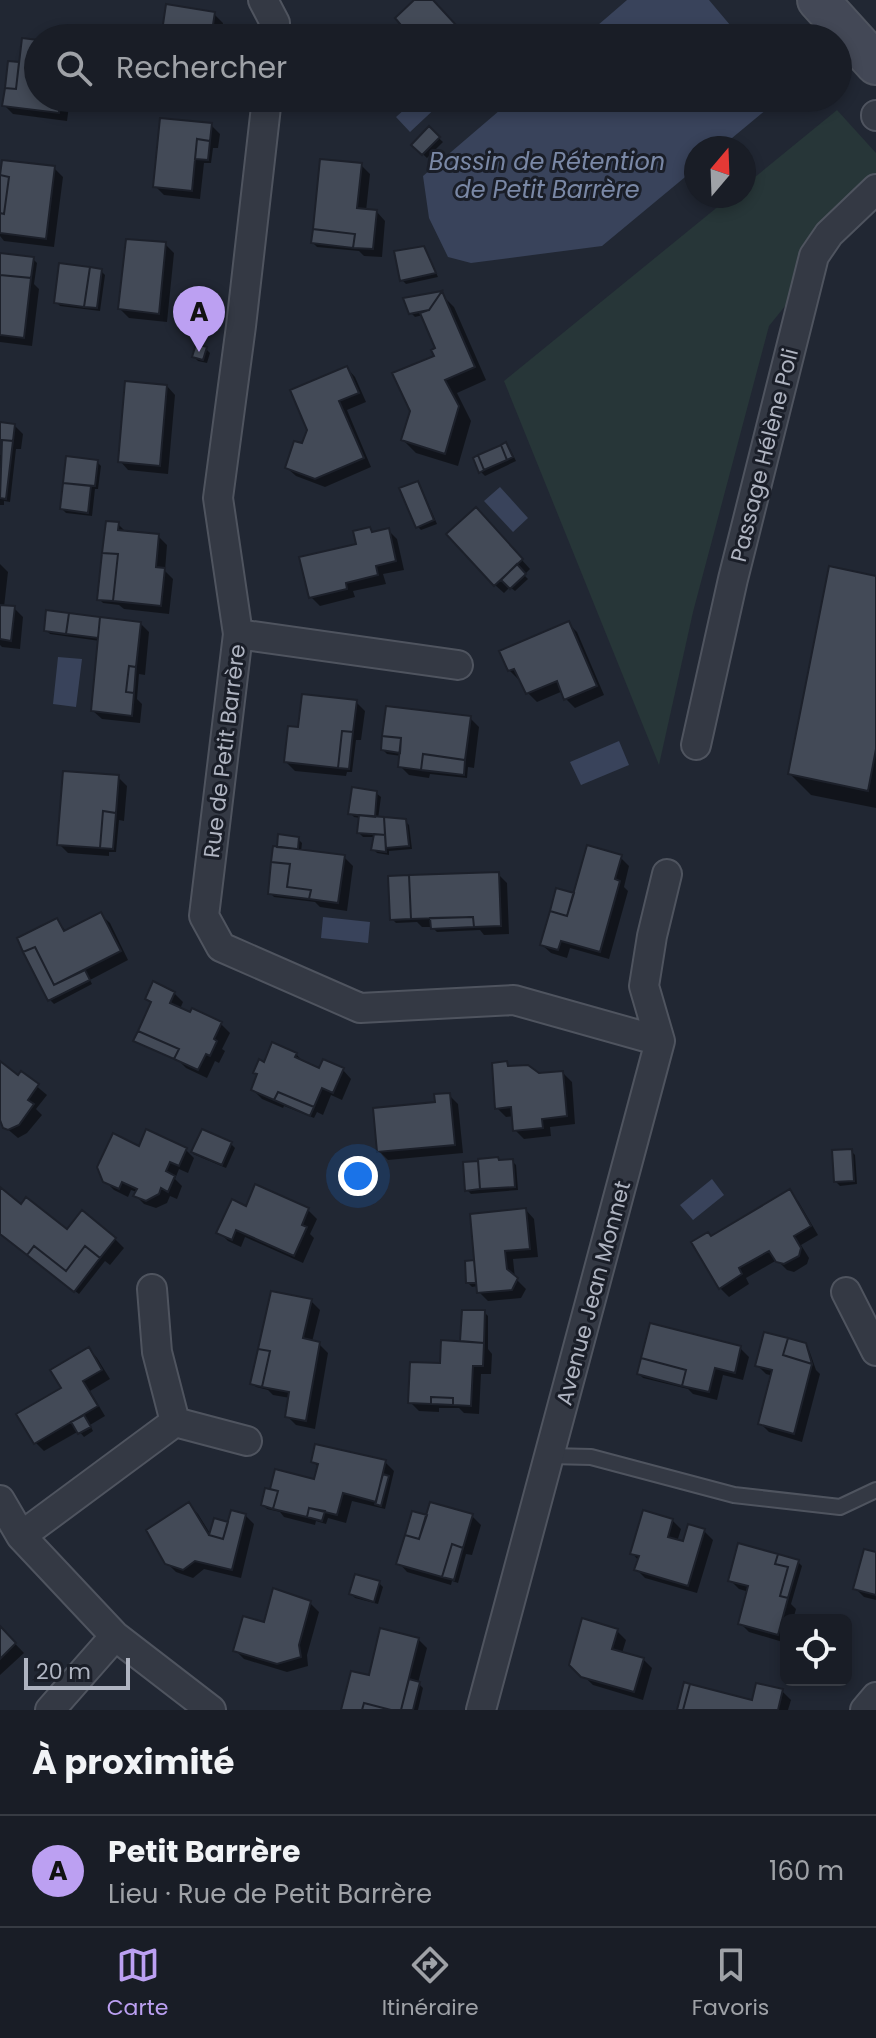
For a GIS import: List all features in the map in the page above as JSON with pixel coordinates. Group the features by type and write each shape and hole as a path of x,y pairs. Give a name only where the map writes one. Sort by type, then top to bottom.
{"main road":[{"path":"818,0 840,24"},
{"path":"852,38 876,64"}],"street":[{"path":"263,0 275,24"},
{"name":"Rue de Petit Barrère","path":"265,112 218,498 238,634 204,916 221,947 360,1008 514,1000 660,1041"},
{"name":"Passage Hélène Poli","path":"696,745 733,579 814,256 829,234 876,189"},
{"path":"238,634 458,665"},
{"path":"660,1041 644,986 667,874"},
{"name":"Avenue Jean Monnet","path":"481,1710 660,1041"},
{"path":"152,1289 157,1352 175,1422"},
{"path":"846,1292 876,1351"},
{"path":"175,1422 247,1441"},
{"path":"21,1536 175,1422"},
{"path":"0,1500 21,1536 115,1636 211,1710"},
{"path":"50,1710 115,1636"},
{"path":"865,1710 876,1697"}],"lane":[{"path":"550,1456 591,1457 734,1495 840,1507 876,1490"}],"shaded area":[{"path":"835,112 839,112 876,153 876,193 769,326 693,612 659,765 504,381 716,208 756,208 756,176"}],"water":[{"path":"627,0 709,0 729,24 599,24"},
{"path":"402,112 431,112 410,132 396,117"},
{"name":"Bassin de Rétention de Petit Barrère","path":"498,112 763,112 734,136 684,136 684,178 602,246 471,263 448,257 429,218 423,176"},
{"path":"500,487 528,518 513,532 484,501"},
{"path":"58,657 82,659 76,707 53,704"},
{"path":"619,741 629,765 581,785 570,762"},
{"path":"323,917 370,922 368,943 321,938"},
{"path":"712,1179 724,1195 693,1220 680,1205"}],"building":[{"path":"414,0 433,0 455,24 400,24 395,18"},
{"path":"166,4 215,12 213,24 163,24"},
{"path":"24,38 24,109 2,106 5,88 16,89"},
{"path":"8,61 19,62 16,89 5,88"},
{"path":"160,118 212,123 210,141 197,139 192,191 153,187"},
{"path":"429,126 440,137 422,155 411,145"},
{"path":"197,139 210,141 208,160 195,159"},
{"path":"320,159 362,163 357,208 377,210 373,249 353,248 355,234 313,229"},
{"path":"2,160 55,166 46,239 0,233 0,213 4,214 9,177 0,175"},
{"path":"0,175 9,177 4,214 0,213"},
{"path":"313,229 355,234 353,248 311,243"},
{"path":"126,239 166,242 159,314 118,309"},
{"path":"424,246 436,273 400,281 394,251"},
{"path":"0,253 34,257 31,278 0,275"},
{"path":"59,263 90,267 84,307 54,303"},
{"path":"90,267 102,269 97,308 84,307"},
{"path":"0,275 31,278 24,338 0,335"},
{"path":"442,291 475,367 445,380 459,406 445,454 401,440 410,411 392,373 434,356 431,350 435,348 420,313 429,310"},
{"path":"442,291 429,310 409,314 403,298"},
{"path":"196,344 207,347 203,360 192,357"},
{"path":"347,366 359,393 339,401 364,458 315,479 285,468 294,441 302,443 307,430 290,390"},
{"path":"125,381 167,385 160,466 118,462"},
{"path":"0,422 15,424 13,441 2,440 0,455"},
{"path":"2,440 13,441 6,499 0,498"},
{"path":"506,442 513,457 507,460 501,445"},
{"path":"501,445 507,460 484,470 478,455"},
{"path":"478,455 484,470 479,473 473,458"},
{"path":"66,456 98,460 95,486 63,483"},
{"path":"418,481 434,520 416,528 399,488"},
{"path":"63,483 91,486 88,513 60,509"},
{"path":"476,507 523,559 494,586 446,534"},
{"path":"106,521 119,522 118,530 159,534 156,567 165,568 161,606 113,601 118,554 102,553"},
{"path":"370,527 372,532 389,528 396,561 376,566 378,575 346,583 347,589 309,598 299,557 356,544 353,531"},
{"path":"102,553 118,554 113,601 97,600"},
{"path":"517,564 526,574 510,589 501,580"},
{"path":"829,566 876,576 876,749 868,791 788,774"},
{"path":"0,605 15,606 11,641 0,639"},
{"path":"46,610 69,613 66,634 44,631"},
{"path":"69,613 100,617 98,638 66,634"},
{"path":"100,617 141,622 136,667 129,666 126,692 134,693 132,716 91,711"},
{"path":"569,621 597,686 564,700 557,681 526,694 514,669 508,671 499,651"},
{"path":"129,666 136,667 134,693 126,692"},
{"path":"302,694 357,700 353,732 342,731 338,768 284,762 288,726 298,727"},
{"path":"386,706 471,716 465,760 423,754 421,770 398,767 401,738 382,736"},
{"path":"342,731 353,732 349,769 338,768"},
{"path":"382,736 401,738 400,753 381,750"},
{"path":"423,754 465,760 464,775 421,770"},
{"path":"63,771 119,775 116,813 103,811 100,848 57,845"},
{"path":"352,787 377,791 375,817 348,814"},
{"path":"103,811 116,813 113,849 100,848"},
{"path":"359,815 384,817 385,835 357,833"},
{"path":"384,817 406,819 409,846 386,848"},
{"path":"278,834 299,837 298,849 277,847"},
{"path":"374,834 385,835 386,852 371,850"},
{"path":"587,845 622,855 615,879 620,881 600,952 561,941 558,950 540,945 550,911 567,916"},
{"path":"273,846 345,855 338,903 309,899 311,890 287,887 290,864 271,862"},
{"path":"271,862 290,864 287,887 311,890 309,899 268,894"},
{"path":"499,872 501,926 474,927 473,917 411,919 409,875"},
{"path":"409,875 411,919 390,920 388,876"},
{"path":"556,888 574,893 567,916 550,911"},
{"path":"101,912 121,951 54,985 35,947 23,952 17,938 57,918 64,931"},
{"path":"473,917 474,927 431,929 430,918"},
{"path":"35,947 54,985 85,970 90,980 48,1001 23,952"},
{"path":"153,981 175,992 170,1003 190,1012 192,1008 222,1022 210,1056 206,1054 198,1070 174,1059 179,1049 138,1031 151,1002 145,999"},
{"path":"138,1031 179,1049 174,1059 133,1041"},
{"path":"272,1042 297,1053 295,1057 319,1068 323,1059 344,1068 333,1093 322,1088 314,1107 278,1092 274,1100 251,1090 259,1059 264,1062"},
{"path":"0,1061 18,1075 21,1071 39,1084 28,1100 34,1104 19,1125 8,1130 3,1128 0,1120"},
{"path":"507,1061 508,1066 528,1065 539,1073 563,1071 567,1116 542,1119 543,1128 513,1131 511,1107 495,1109 492,1063"},
{"path":"278,1092 314,1107 310,1116 274,1100"},
{"path":"450,1093 455,1145 377,1152 373,1108 435,1102 434,1094"},
{"path":"146,1129 187,1148 179,1166 170,1162 166,1171 175,1176 168,1192 161,1188 159,1194 146,1201 133,1196 137,1189 122,1182 119,1189 103,1182 97,1167 113,1133 139,1146"},
{"path":"202,1129 232,1142 222,1165 191,1152"},
{"path":"852,1149 854,1181 834,1182 832,1150"},
{"path":"498,1157 499,1160 513,1159 515,1187 480,1189 478,1159"},
{"path":"478,1161 480,1189 465,1191 463,1162"},
{"path":"255,1184 309,1208 302,1225 307,1227 294,1256 236,1230 232,1240 216,1233 232,1199 246,1206"},
{"path":"0,1187 21,1204 26,1197 67,1229 82,1210 116,1238 100,1258 85,1246 66,1271 34,1246 27,1255 0,1234"},
{"path":"790,1189 811,1226 794,1236 801,1248 799,1256 784,1264 776,1262 769,1251 739,1268 742,1274 719,1289 691,1242 708,1232 711,1236"},
{"path":"526,1208 530,1249 505,1251 507,1269 518,1278 512,1290 477,1293 470,1214"},
{"path":"34,1246 66,1271 85,1246 100,1258 74,1292 27,1255"},
{"path":"474,1260 476,1283 466,1283 465,1261"},
{"path":"271,1291 312,1299 303,1338 320,1342 306,1421 285,1417 289,1392 262,1387 270,1351 258,1349"},
{"path":"462,1310 485,1310 484,1343 460,1341"},
{"path":"650,1323 741,1346 735,1373 715,1368 709,1392 682,1386 686,1370 641,1358"},
{"path":"764,1332 788,1338 783,1355 812,1364 794,1434 758,1424 772,1370 755,1366"},
{"path":"788,1338 806,1343 812,1364 783,1355"},
{"path":"441,1340 484,1343 483,1366 473,1366 471,1406 453,1405 453,1398 431,1397 431,1404 408,1403 410,1362 440,1363"},
{"path":"89,1347 102,1370 83,1381 98,1406 34,1444 16,1414 61,1388 50,1370"},
{"path":"258,1349 270,1351 262,1387 250,1384"},
{"path":"641,1358 686,1370 682,1386 637,1374"},
{"path":"431,1397 453,1398 453,1405 431,1404"},
{"path":"84,1415 91,1427 78,1434 71,1422"},
{"path":"315,1444 386,1460 376,1502 343,1493 337,1515 309,1508 307,1517 273,1509 278,1491 270,1489 275,1469 314,1479 318,1464 311,1462"},
{"path":"383,1474 389,1476 381,1506 375,1504"},
{"path":"265,1488 278,1491 273,1509 261,1505"},
{"path":"189,1502 209,1535 223,1539 231,1510 246,1514 232,1570 195,1561 183,1570 165,1564 146,1530"},
{"path":"430,1502 473,1514 463,1548 452,1544 442,1577 396,1564 405,1535 419,1539"},
{"path":"309,1508 325,1511 322,1521 307,1517"},
{"path":"643,1510 673,1519 668,1537 683,1541 688,1524 705,1529 688,1586 634,1570 639,1556 630,1554"},
{"path":"412,1511 427,1515 419,1539 405,1535"},
{"path":"214,1518 228,1522 223,1539 209,1535"},
{"path":"738,1543 778,1554 775,1564 788,1567 780,1596 788,1598 784,1614 780,1614 778,1635 738,1624 748,1586 728,1581"},
{"path":"452,1544 463,1548 454,1580 442,1577"},
{"path":"864,1549 876,1552 876,1595 853,1589"},
{"path":"778,1554 799,1560 788,1598 780,1596 788,1567 775,1564"},
{"path":"355,1574 380,1581 374,1602 349,1594"},
{"path":"273,1588 311,1601 299,1645 301,1657 277,1664 233,1651 243,1616 264,1622"},
{"path":"582,1618 618,1629 612,1649 644,1658 634,1692 581,1677 569,1665"},
{"path":"0,1626 16,1643 0,1659"},
{"path":"380,1628 419,1638 401,1710 364,1703 362,1710 341,1710 351,1671 369,1675"},
{"path":"409,1679 420,1682 413,1710 401,1710"},
{"path":"684,1682 690,1684 683,1710 677,1710"},
{"path":"756,1683 783,1689 778,1710 683,1710 690,1684 752,1700"},
{"path":"364,1703 391,1710 362,1710"}],"place":[{"name":"Petit Barrère","path":"199,352"}]}
